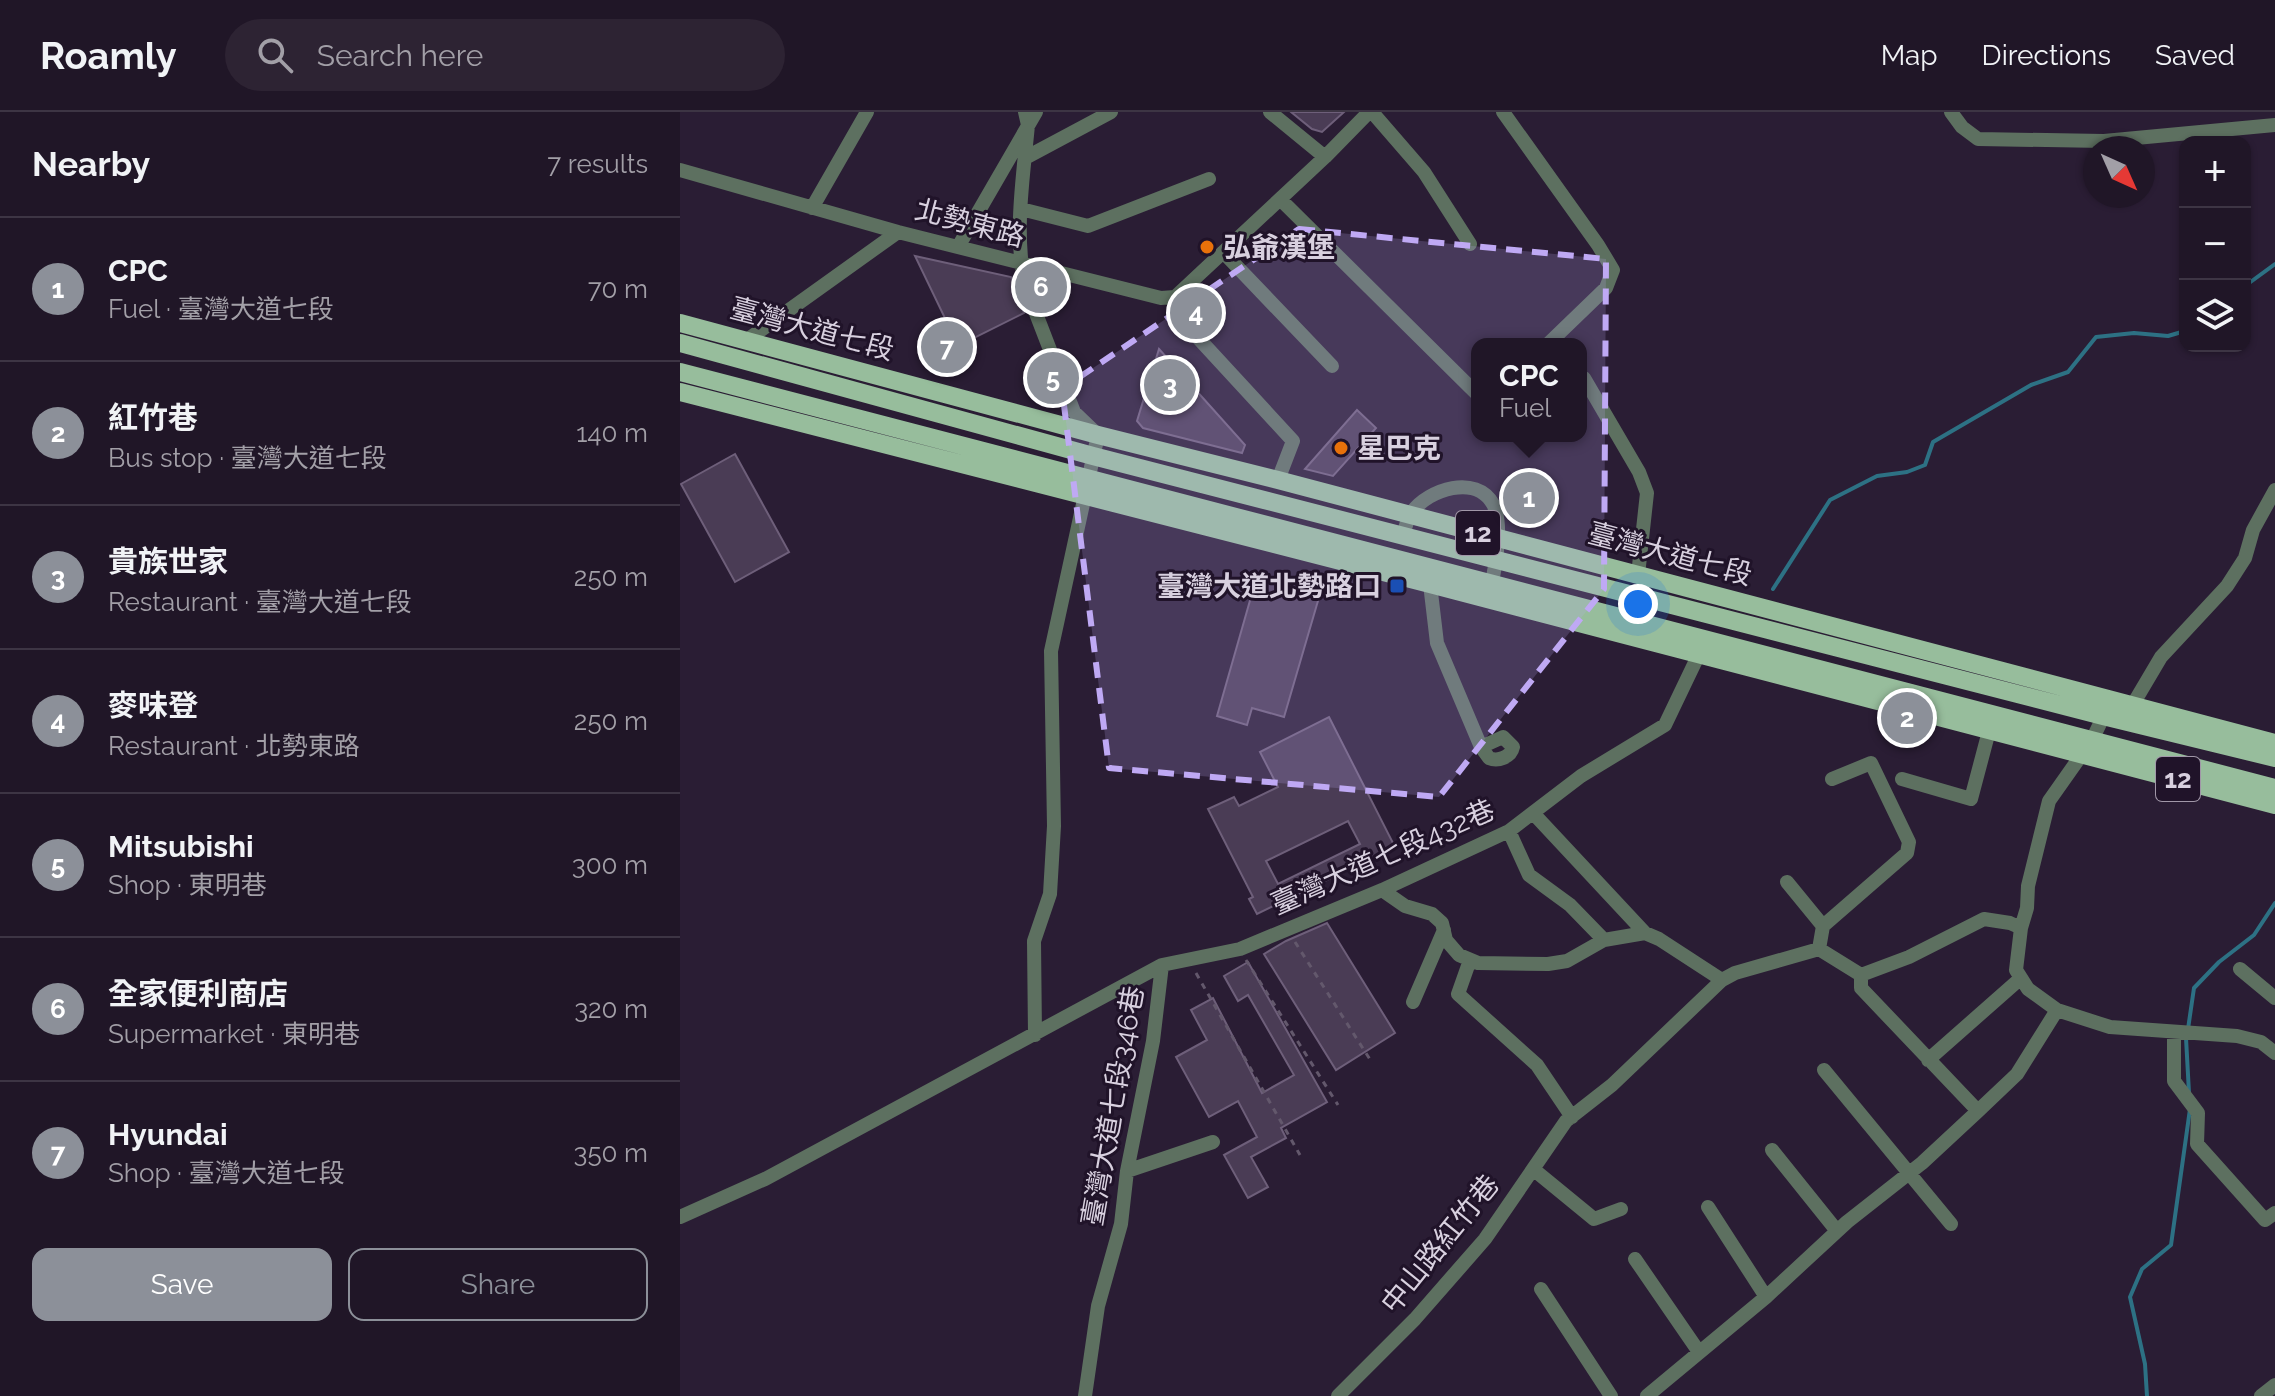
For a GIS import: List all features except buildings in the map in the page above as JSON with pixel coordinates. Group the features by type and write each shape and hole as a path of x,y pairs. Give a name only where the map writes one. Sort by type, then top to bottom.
{"main road":[{"name":"臺灣大道七段","path":"680,323 1638,575 2275,758"},
{"name":"臺灣大道七段","path":"680,343 1093,456 1497,559 2107,708 2132,706 2275,743"},
{"name":"12","path":"680,372 960,444 1085,488 1430,584 1490,592 1699,654 2275,805"},
{"name":"12","path":"680,392 1085,488 2275,788"}],"street":[{"path":"812,208 867,112"},
{"path":"1025,158 1111,112"},
{"path":"1270,112 1325,157"},
{"path":"1278,480 1293,441 1176,314 1175,297 1371,112 1424,172 1470,244"},
{"path":"1503,112 1613,270 1606,288 1554,338"},
{"path":"1951,112 1962,127 1978,139 2104,141 2272,121"},
{"path":"1030,116 1021,209 1020,264 1025,285 1074,412 1098,435 1051,651 1054,826 1050,894 1034,941 1035,1035"},
{"path":"958,247 1030,116"},
{"name":"北勢東路","path":"680,170 1020,264 1161,298 1175,297"},
{"path":"1021,209 1088,226 1209,179"},
{"path":"1280,199 1471,388"},
{"path":"747,340 898,232"},
{"path":"1223,252 1332,366"},
{"path":"1587,383 1639,472 1647,493 1638,575"},
{"path":"1403,535 1410,515 1419,504 1438,491 1471,486 1485,494 1494,506 1498,538 1490,592"},
{"path":"2132,706 2161,657 2227,586 2245,558 2253,530 2275,490"},
{"path":"1430,584 1437,643 1481,747"},
{"name":"臺灣大道七段432巷","path":"1162,965 1240,949 1382,890 1509,831 1581,776 1665,725 1699,654"},
{"path":"2107,708 2092,740 2049,801 2028,886 2016,970 2028,989 2057,1010 2110,1027 2237,1036 2261,1042 2275,1053"},
{"path":"1902,779 1971,799 1989,731"},
{"path":"1832,779 1871,763 1909,842 1907,853 1823,926 1819,949 1861,975"},
{"path":"1533,813 1645,933 1722,980"},
{"path":"1509,831 1529,875 1570,905 1604,940"},
{"path":"1787,882 1823,926"},
{"path":"1382,890 1405,906 1432,914 1442,923 1446,940 1459,955 1478,963 1548,964 1567,961 1604,940 1645,933"},
{"path":"1861,975 1899,961 1984,919 2021,928"},
{"path":"1413,1002 1444,930"},
{"name":"中山路紅竹巷","path":"1338,1396 1415,1319 1485,1239 1566,1121 1612,1085 1722,980 1756,965 1819,949"},
{"path":"1470,960 1458,994 1537,1065 1572,1117"},
{"name":"臺灣大道七段346巷","path":"680,1217 765,1179 1162,965"},
{"name":"臺灣大道七段346巷","path":"1085,1396 1098,1306 1121,1224 1127,1171 1153,1041 1162,965"},
{"path":"2240,969 2275,998"},
{"path":"1861,975 1861,988 1978,1111"},
{"path":"1928,1060 2021,978"},
{"path":"1647,1396 1766,1297 1837,1231 1978,1111 2017,1074 2057,1010"},
{"path":"2180,1033 2174,1081 2198,1113 2197,1144 2265,1220 2275,1213"},
{"path":"1824,1070 1951,1224"},
{"path":"1127,1171 1213,1142"},
{"path":"1772,1150 1837,1231"},
{"path":"1533,1169 1594,1219 1621,1209"},
{"path":"1708,1207 1766,1297"},
{"path":"1635,1259 1699,1352"},
{"path":"1541,1289 1611,1396"},
{"path":"2261,1396 2275,1385"}],"path":[{"path":"1286,929 1371,1061"},
{"path":"1240,949 1338,1105"},
{"path":"1188,959 1300,1155"}],"highlighted area":[{"path":"1299,229 1606,259 1604,589 1439,797 1109,768 1062,389"}],"waterway":[{"path":"2251,282 2275,264"},
{"path":"1773,589 1830,500 1877,476 1907,472 1925,465 1933,442 2031,385 2068,372 2096,337 2134,333 2168,336 2179,333"},
{"path":"2188,1029 2194,988 2219,962 2254,935 2275,903"},
{"path":"2186,1038 2189,1093"},
{"path":"2147,1396 2145,1364 2130,1297 2142,1269 2171,1245 2190,1109"}],"place":[{"name":"弘爺漢堡","path":"1207,247"},
{"name":"全家便利商店","path":"1041,287"},
{"name":"麥味登","path":"1196,313"},
{"name":"Hyundai","path":"947,347"},
{"name":"Mitsubishi","path":"1053,378"},
{"name":"貴族世家","path":"1170,385"},
{"name":"星巴克","path":"1341,448"},
{"name":"CPC","path":"1529,498"},
{"name":"臺灣大道北勢路口","path":"1397,586"},
{"name":"紅竹巷","path":"1907,718"}]}
